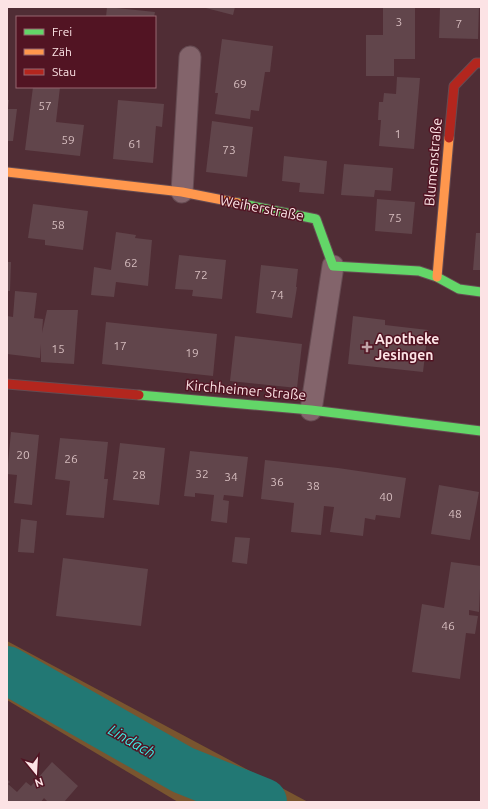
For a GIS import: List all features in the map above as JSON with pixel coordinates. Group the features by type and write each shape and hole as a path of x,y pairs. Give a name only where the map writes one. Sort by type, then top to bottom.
{"street":[{"path":"182,192 190,57"},
{"name":"Blumenstraße","path":"437,277 454,86 476,63 481,63"},
{"name":"Weiherstraße","path":"7,172 182,192 316,219 333,266 312,410"},
{"path":"333,266 419,271 437,277 459,289 481,292"},
{"name":"Kirchheimer Straße","path":"7,384 312,410 481,431"}],"shaded area":[{"path":"7,641 308,802 178,802 7,700"}],"building":[{"path":"107,7 155,12 154,16 106,16"},
{"path":"202,7 235,7 233,15"},
{"path":"383,7 415,7 415,59 394,59 394,76 366,76 366,35 383,35"},
{"path":"440,7 479,7 478,39 439,38"},
{"path":"222,39 273,46 270,72 265,72 259,111 251,110 250,119 215,114 218,93 215,93"},
{"path":"397,77 420,78 414,149 379,146 381,120 378,120 379,102 383,102 384,93 396,94"},
{"path":"33,88 60,88 56,122 84,125 80,156 25,150"},
{"path":"7,100 9,100 8,109 17,109 13,141 7,141"},
{"path":"118,100 164,104 162,127 156,126 153,163 113,159"},
{"path":"212,121 253,127 247,177 206,172"},
{"path":"284,156 327,161 324,194 299,192 300,183 282,181"},
{"path":"344,164 393,168 391,191 375,190 374,197 341,195"},
{"path":"377,199 415,202 412,234 375,231"},
{"path":"33,204 88,211 83,250 45,245 45,240 28,238"},
{"path":"116,232 136,235 135,238 152,240 148,286 116,282 114,297 91,295 94,267 111,270"},
{"path":"476,233 481,233 481,270 473,270"},
{"path":"179,255 226,260 222,299 192,296 193,290 175,289"},
{"path":"7,262 11,262 10,291 7,291"},
{"path":"261,265 298,269 292,318 256,313"},
{"path":"15,291 37,293 34,318 43,319 42,333 47,310 78,310 74,364 41,362 41,344 40,358 7,354 7,316 13,317"},
{"path":"353,316 385,320 385,325 428,330 423,372 348,364"},
{"path":"106,322 217,334 213,376 102,364"},
{"path":"235,336 302,344 297,388 230,381"},
{"path":"11,432 39,435 32,505 14,503 17,475 7,474"},
{"path":"60,438 108,442 104,479 108,479 104,518 66,515 70,481 55,479"},
{"path":"120,443 165,448 159,505 113,500"},
{"path":"190,451 248,457 243,497 224,495 223,500 229,501 227,523 211,521 214,495 195,493 195,497 184,496"},
{"path":"265,460 338,468 406,478 400,518 376,515 375,520 365,518 363,536 330,532 334,507 324,506 321,535 291,532 294,503 261,499"},
{"path":"439,485 479,492 470,540 431,534"},
{"path":"21,519 37,521 34,553 18,552"},
{"path":"235,537 250,538 247,564 232,562"},
{"path":"63,558 148,569 141,626 56,616"},
{"path":"451,562 481,566 479,612 469,610 469,615 478,616 475,634 466,633 460,679 412,672 422,604 444,608"},
{"path":"52,762 78,786 64,802 48,802 44,798 41,802 7,802 7,779 10,782 8,784 17,792 26,782 31,786"}],"waterway":[{"name":"Lindach","path":"7,670 183,770 263,802"}],"traffic: fast":[{"path":"238,203 316,219 333,266 419,271 437,277 459,289 481,292"},
{"path":"139,395 311,410 481,431"}],"traffic: slow":[{"path":"437,277 449,138"},
{"path":"7,172 182,192 238,203"}],"traffic: jam":[{"path":"449,138 454,86 476,63 481,63"},
{"path":"7,384 139,395"}],"place":[{"name":"Apotheke Jesingen","path":"367,347"}]}
